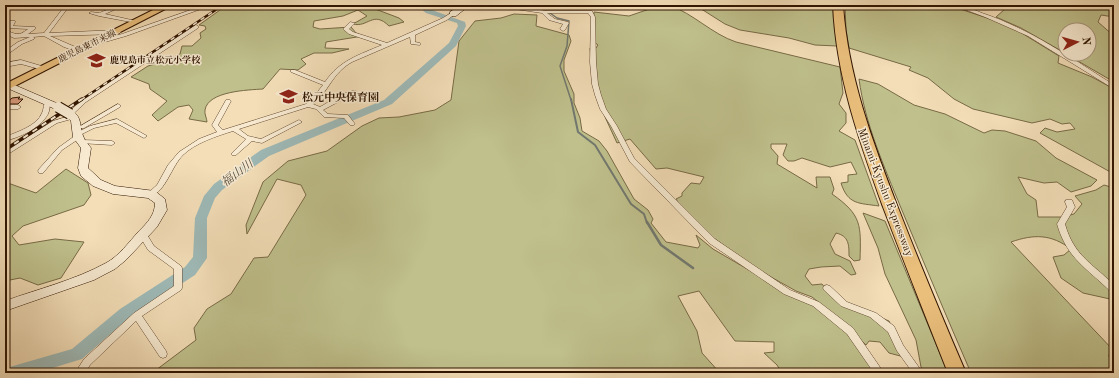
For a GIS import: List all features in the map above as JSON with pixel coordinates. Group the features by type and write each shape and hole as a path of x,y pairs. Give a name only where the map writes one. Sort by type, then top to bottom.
{"highway":[{"name":"Minami-Kyushu Expressway","path":"838,6 841,48 850,93 902,237 956,373"}],"main road":[{"name":"鹿児島東市来線","path":"7,87 169,5"}],"street":[{"path":"5,6 9,5"},
{"path":"55,6 68,5"},
{"path":"46,36 68,5"},
{"path":"90,44 124,35 210,5"},
{"path":"151,194 160,186 170,167 181,153 201,140 308,104 315,100 340,67 356,57 445,19 466,5"},
{"path":"495,5 546,10 590,12 593,17 592,54 595,83 602,106 617,130 624,149 646,175 724,251 787,292 816,304 850,331 879,373"},
{"path":"955,5 987,16 1030,35 1114,87"},
{"path":"99,15 112,10"},
{"path":"546,10 545,15 553,20 566,23 563,29"},
{"path":"91,13 125,18 136,22"},
{"path":"5,23 13,22 9,27 32,28 22,36"},
{"path":"352,23 346,28 351,33 386,45"},
{"path":"5,154 55,122 72,115 84,101 196,27"},
{"path":"5,32 14,36 46,36 115,32 124,35"},
{"path":"412,34 413,43 418,44"},
{"path":"5,54 25,40 46,36 78,50"},
{"path":"5,65 21,62 43,68"},
{"path":"293,72 326,84"},
{"path":"5,306 101,271 122,257 143,236 154,224 161,210 161,202 151,194 113,190 97,182 86,173 83,168 86,148 79,136 76,121 72,115 48,102 7,87"},
{"path":"320,109 354,92 362,100"},
{"path":"222,132 215,125 228,101"},
{"path":"5,139 21,132 42,118 46,112 46,105 48,102"},
{"path":"308,104 320,109 326,116 346,116 352,124"},
{"path":"5,108 18,107"},
{"path":"41,171 60,149 117,109 79,136"},
{"path":"92,127 117,121 144,136"},
{"path":"234,129 239,133 262,141 299,122"},
{"path":"79,136 112,143"},
{"path":"234,154 251,138"},
{"path":"1069,202 1071,207 1061,224 1063,234 1075,255 1114,290"},
{"path":"80,373 87,362 137,316 178,288 178,268 151,248 143,236"},
{"path":"827,288 844,304 874,315 891,329 900,348 918,373"},
{"path":"137,316 163,354"},
{"path":"1114,351 1114,356"}],"green space":[{"path":"227,5 373,5 370,7 399,18 404,22 389,26 383,21 375,19 363,24 353,24 367,16 358,10 343,16 314,21 313,27 320,29 351,27 356,33 363,36 326,42 325,48 349,49 332,53 314,53 301,59 306,64 298,70 280,69 263,89 239,91 221,95 213,99 205,110 207,122 189,119 193,110 189,105 178,107 158,121 152,115 167,101 150,89 149,84 131,77 148,66 168,60 180,54 182,46 192,46 201,38 200,33 206,29 205,26 199,25"},
{"path":"669,5 687,13 719,34 736,42 840,67 843,93 839,104 846,113 846,123 839,131 855,140 879,206 855,202 847,195 841,183 848,182 848,175 857,174 851,162 830,167 802,158 794,161 788,161 783,155 787,144 771,144 771,148 778,156 777,164 817,188 816,177 830,177 834,189 832,194 849,208 858,222 860,260 854,261 849,256 849,248 844,236 836,233 830,244 835,254 850,261 856,274 851,275 840,266 809,269 805,276 812,285 822,284 833,298 889,321 908,358 889,353 880,342 869,341 866,345 835,315 812,297 796,291 755,268 715,239 696,229 676,199 682,196 682,193 691,183 700,184 704,177 667,168 656,169 630,139 617,143 605,117 593,82 590,48 596,48 598,45 593,41 594,12 629,16 658,6"},
{"path":"695,5 833,5 837,46 815,45 789,38 740,30 725,24"},
{"path":"845,5 948,5 999,22 1020,32 1057,55 1058,63 1092,77 1114,89 1114,174 1040,133 1045,128 1057,132 1075,129 1070,123 1062,124 1050,119 1032,123 973,109 954,99 928,78 909,70 911,67 849,48 846,30"},
{"path":"1000,5 1114,5 1114,17 1101,15 1098,22 1114,36 1114,82 1080,62 1097,62 1097,22 1057,22 1057,48 1021,28 996,17 1005,9"},
{"path":"514,14 537,15 536,26 569,35 571,41 564,60 564,71 574,94 574,103 580,118 582,131 599,141 607,151 634,199 648,210 653,219 651,223 666,242 698,248 700,245 696,235 713,249 771,283 800,297 841,325 875,373 782,373 777,365 764,353 774,352 774,342 735,341 699,291 678,296 697,331 702,353 720,373 152,373 196,340 194,328 207,309 231,294 254,258 268,257 306,195 301,185 277,179 247,234 246,225 263,182 288,161 327,151 362,126 379,118 399,117 435,110 451,100 459,41 475,21 501,18"},
{"path":"859,79 878,84 914,105 945,114 984,133 992,130 1005,131 1036,141 1056,158 1097,180 1091,186 1071,192 1057,182 1044,183 1018,177 1027,194 1036,200 1038,217 1061,217 1074,214 1082,204 1075,196 1096,190 1104,185 1114,188 1114,298 1110,299 1083,293 1061,278 1053,257 1064,255 1071,249 1064,244 1056,240 1042,237 1019,239 1011,242 1114,351 1114,373 971,373 882,161 870,129"},
{"path":"66,169 88,183 91,195 84,205 23,226 12,236 19,245 55,239 84,242 61,278 38,285 20,278 5,281 5,182 36,193"},
{"path":"863,213 885,221 948,373 925,373 921,367 916,340 885,274 878,248"}],"building":[{"path":"20,97 18,99 23,99 18,104 5,104 12,98"}],"waterway":[{"name":"福山川","path":"13,373 77,354 125,313 190,271 200,258 201,218 210,196 218,187 265,153 388,102 441,56 453,44 462,26 461,22 434,14 424,9 420,5"},
{"path":"550,13 557,18 569,21 567,46 560,66 571,100"},
{"path":"571,99 578,132 595,145 631,204 644,214 647,223"},
{"path":"647,222 661,245 693,268"}],"railway":[{"path":"81,100 223,5"},
{"path":"5,150 82,99"}],"place":[{"name":"鹿児島市立松元小学校","path":"97,60"},
{"name":"松元中央保育園","path":"289,97"}]}
